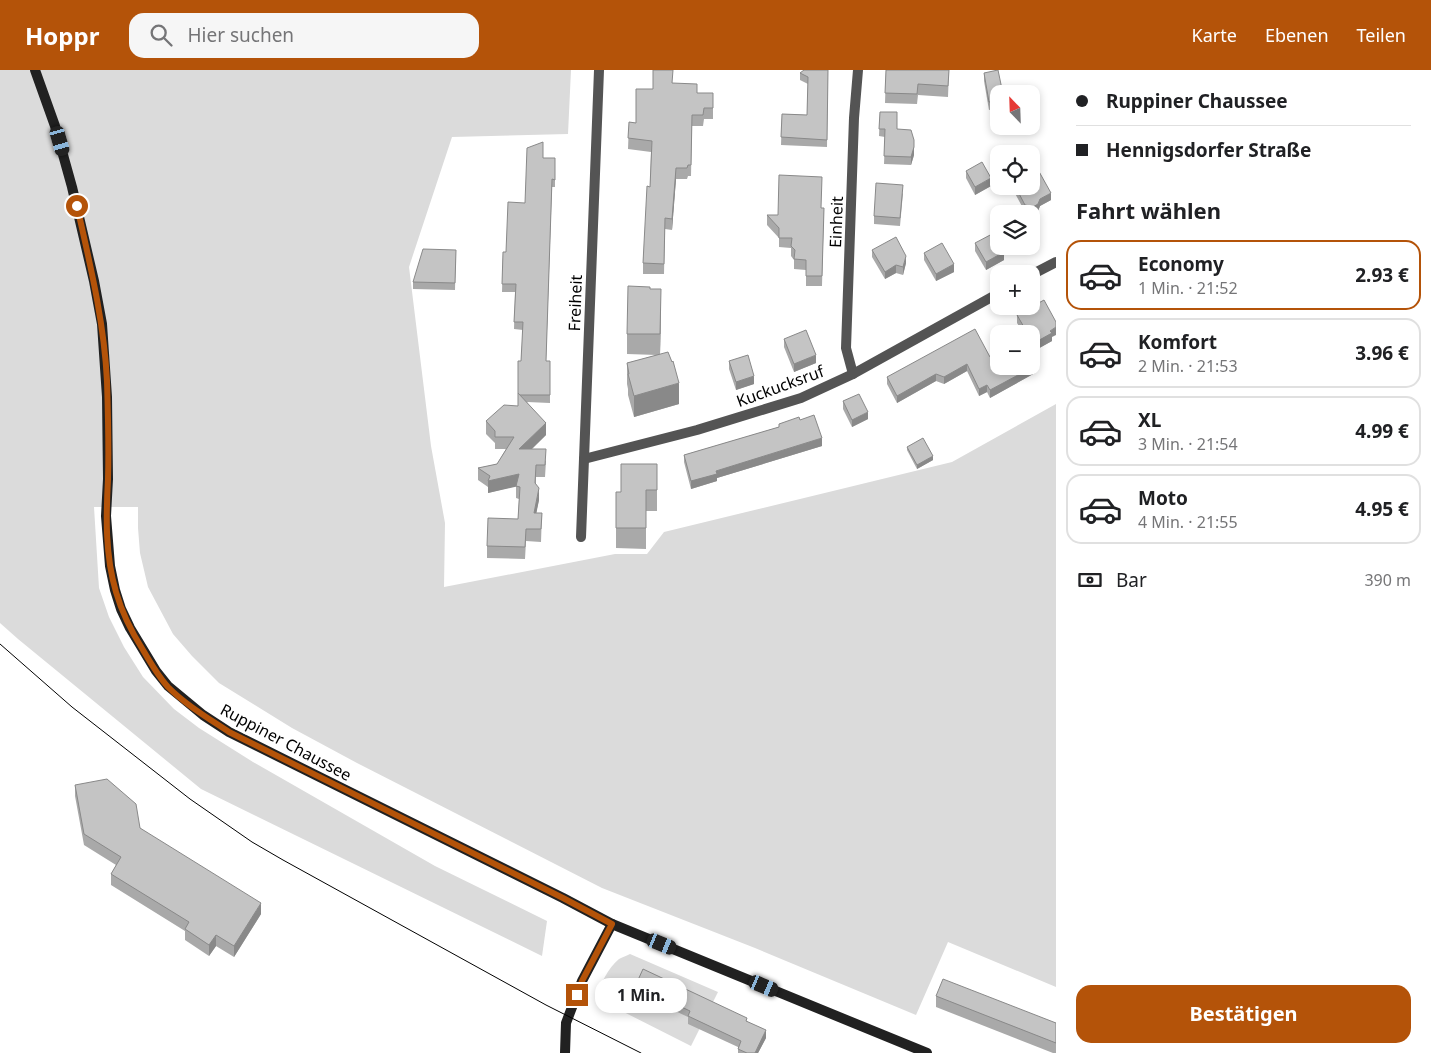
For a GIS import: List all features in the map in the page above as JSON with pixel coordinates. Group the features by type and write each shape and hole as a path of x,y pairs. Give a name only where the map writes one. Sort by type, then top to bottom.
{"main road":[{"name":"Ruppiner Chaussee","path":"34,70 55,126 72,187 102,324 107,397 108,479 106,516 110,566 115,590 130,628 156,671 168,686 183,700 229,732 612,924 926,1053"},
{"path":"565,1053 566,1022 582,981 612,924"}],"street":[{"name":"Freiheit","path":"581,537 599,70"},
{"name":"Einheit","path":"854,374 846,348 854,118 858,70"},
{"path":"1040,270 1056,262"},
{"name":"Kuckucksruf","path":"584,459 697,430 801,398 854,374 990,298"}],"shaded area":[{"path":"0,70 571,70 568,134 452,137 409,267 431,446 445,523 444,587 615,554 647,554 664,532 952,462 1056,404 1056,987 948,942 916,1015 755,948 602,888 357,763 292,728 219,683 173,634 148,587 140,553 138,507 94,507 99,588 109,617 124,647 143,677 174,709 199,728 253,762 435,866 547,921 542,956 201,789 18,639 0,623"},
{"path":"630,954 718,992 691,1046 596,998 602,982 611,967 619,959"}],"building":[{"path":"653,70 673,70 672,83 697,84 697,93 713,93 713,108 704,108 703,115 692,115 691,165 688,165 687,168 676,168 672,219 665,218 664,264 643,263 647,186 650,187 652,141 628,138 629,122 636,123 636,89 653,89"},
{"path":"804,70 828,70 827,140 781,137 782,114 807,115 808,77 800,73"},
{"path":"886,70 949,70 948,86 918,84 917,94 885,93"},
{"path":"998,70 1001,85 990,85 990,102 989,102 984,73"},
{"path":"880,112 897,112 897,129 911,130 914,147 911,157 884,156 885,129 879,129"},
{"path":"543,142 543,158 555,158 555,180 552,179 546,361 550,361 550,395 520,395 518,393 518,361 521,361 523,322 514,322 516,284 502,284 503,252 506,252 508,202 525,203 527,148"},
{"path":"982,162 990,179 975,187 966,171"},
{"path":"1040,173 1051,193 1040,199 1036,205 1025,205 1020,195 1040,195"},
{"path":"779,175 822,177 821,208 824,208 822,276 806,276 806,260 794,259 795,250 791,246 792,238 779,238 779,228 767,215 778,215"},
{"path":"876,183 903,185 900,218 874,216"},
{"path":"990,235 990,255 999,255 986,262 975,243"},
{"path":"896,237 906,256 903,267 896,265 885,272 872,250"},
{"path":"942,243 954,264 936,274 924,253"},
{"path":"423,249 456,250 455,283 413,282"},
{"path":"628,286 661,289 660,334 627,334"},
{"path":"1044,300 1056,322 1056,327 1050,331 1052,333 1040,340 1040,325 1023,325 1017,315 1040,315 1040,302"},
{"path":"975,329 990,357 990,375 1018,375 990,390 987,385 979,389 967,364 944,377 936,374 897,396 887,377"},
{"path":"806,330 816,355 794,364 784,339"},
{"path":"668,352 673,361 679,383 634,396 627,363"},
{"path":"748,355 754,376 736,382 729,361"},
{"path":"518,393 546,423 519,449 546,449 545,465 536,465 535,483 539,488 534,513 542,513 541,529 526,529 525,547 487,546 488,518 518,519 520,487 516,486 519,474 488,481 490,476 478,468 497,464 514,437 495,437 495,431 486,421 504,405 518,406"},
{"path":"859,394 868,412 852,420 843,401"},
{"path":"814,415 822,438 716,471 717,474 691,481 684,455 779,427 779,424 799,417 800,420"},
{"path":"923,438 933,456 917,465 907,447"},
{"path":"621,464 657,464 657,490 646,490 646,528 616,528 616,492 621,492"},
{"path":"107,779 136,804 140,828 261,903 234,946 216,935 209,945 185,929 189,922 111,874 121,857 84,834 75,785"},
{"path":"643,969 747,1018 746,1021 766,1030 755,1053 747,1053 738,1049 741,1041 688,1016 690,1011 656,995 653,1000 633,991"},
{"path":"943,979 1056,1023 1056,1043 936,996"}],"tram line":[{"path":"0,644 72,707 190,799 252,842 546,1005 641,1053"}],"route":[{"path":"77,206 102,324 106,367 108,437 106,516 110,566 121,609 130,628 156,671 183,700 229,732 612,924 582,981 577,995"}]}
